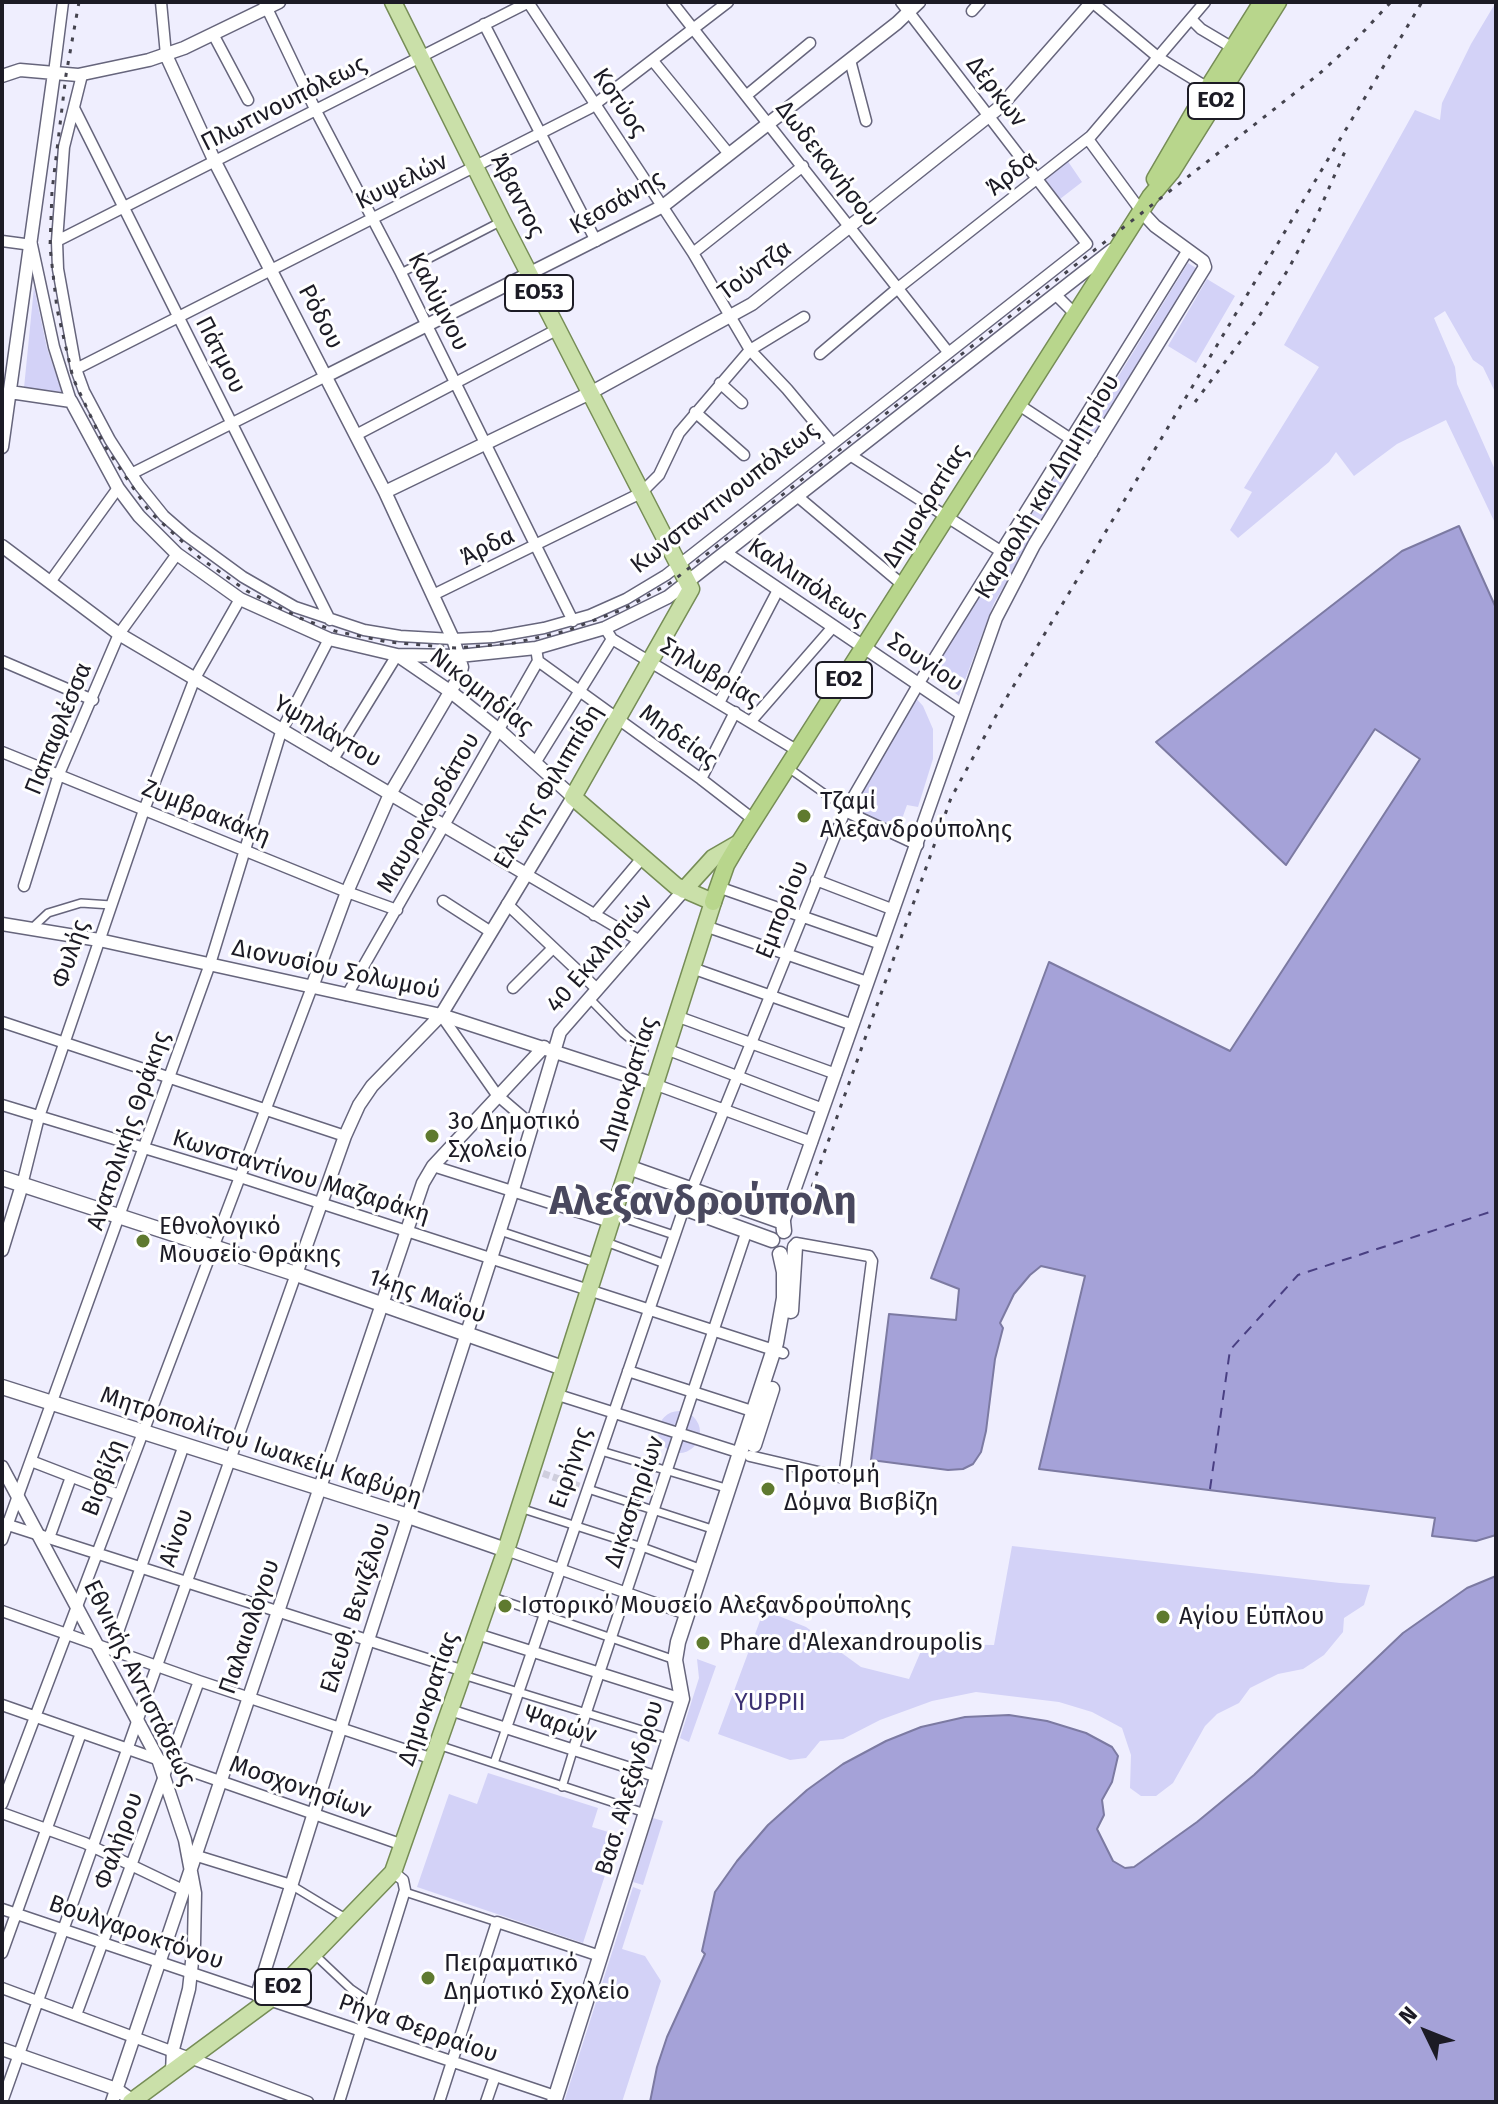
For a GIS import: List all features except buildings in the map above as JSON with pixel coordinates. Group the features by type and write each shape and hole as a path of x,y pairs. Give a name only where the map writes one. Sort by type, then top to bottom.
{"highway":[{"name":"Δημοκρατίας","path":"1146,204 1156,178 1262,2"},
{"name":"Δημοκρατίας","path":"716,894 726,865 739,843 1278,2"}],"main road":[{"name":"Άβαντος","path":"393,2 688,582"},
{"name":"Ελένης Φιλιππίδη","path":"573,797 689,597 691,589 688,582"},
{"path":"573,797 684,890 716,894"},
{"path":"684,890 713,858 739,843"},
{"name":"Δημοκρατίας","path":"132,2101 193,2058 315,1955 393,1872 520,1508 716,894"},
{"path":"628,1167 692,1189 794,1236 796,1245 787,1255 780,1254 772,1247 780,1231"},
{"name":"14ης Μαΐου","path":"2,1178 296,1274 563,1368"},
{"name":"Ειρήνης","path":"684,1208 692,1189"},
{"path":"684,1208 747,1230 780,1231"},
{"name":"Βασ. Αλεξάνδρου","path":"554,2099 671,1739 682,1699 675,1660 686,1614 778,1352 794,1292 796,1245"},
{"name":"Βασ. Αλεξάνδρου","path":"742,1458 755,1412 778,1352 784,1298 780,1254"},
{"name":"Μητροπολίτου Ιωακείμ Καβύρη","path":"2,1387 506,1550"}],"street":[{"path":"2,447 6,391 32,245 63,2"},
{"name":"Πλωτινουπόλεως","path":"57,241 529,2"},
{"name":"Κοτύος","path":"529,2 693,253 750,350 832,443"},
{"name":"Δωδεκανήσου","path":"672,2 948,352"},
{"name":"Κυψελών","path":"76,369 476,168 596,104 728,2"},
{"name":"Κεσσάνης","path":"131,474 663,206 850,60 905,7 919,2"},
{"path":"972,11 980,2"},
{"path":"1092,2 1159,58 1208,88"},
{"name":"Τούντζα","path":"385,492 590,393 752,304 990,117 1092,2"},
{"name":"Άρδα","path":"820,354 898,288 1088,139 1205,2"},
{"name":"Ρόδου","path":"162,3 166,55 215,162 385,492 456,648"},
{"path":"2,76 20,70 82,75 166,55 270,4"},
{"name":"Καλύμνου","path":"270,4 316,111 401,273 573,621"},
{"name":"Δέρκων","path":"905,7 1087,242 1086,245"},
{"path":"1191,19 1201,29 1233,48"},
{"path":"484,24 596,241"},
{"path":"213,34 248,100"},
{"path":"747,95 810,43"},
{"path":"850,60 866,121"},
{"path":"653,61 729,154"},
{"name":"Κωνσταντινουπόλεως","path":"82,75 64,147 57,241 61,292 76,369 96,416 131,474 164,516 230,569 295,607 330,620 456,648"},
{"name":"Πάτμου","path":"74,108 330,620"},
{"path":"1088,139 1146,204 1155,226 1188,250"},
{"path":"693,253 803,166"},
{"path":"401,273 502,221"},
{"path":"2,241 32,245"},
{"path":"312,987 347,892 390,794 462,671 456,648 536,648 608,633 654,605 688,582 1121,243"},
{"path":"6,391 71,401 54,347 32,245"},
{"name":"Κωνσταντινουπόλεως","path":"71,401 118,488 139,516 177,554 240,599 329,639 397,655 456,648 573,621 626,599 679,566 1086,245"},
{"name":"Εμπορίου","path":"692,1189 845,811 918,684 1188,250"},
{"name":"Καραολή και Δημητρίου","path":"780,1231 996,618 1010,589 1204,271 1206,265 1203,261 1188,250"},
{"path":"1055,294 1076,315"},
{"name":"Άρδα","path":"433,595 641,493 659,475 676,437 695,412 750,350 804,317"},
{"path":"356,435 558,329"},
{"path":"720,383 742,403"},
{"path":"1019,405 1092,453"},
{"path":"695,412 744,455"},
{"path":"850,455 1002,552"},
{"path":"50,582 118,488"},
{"path":"797,496 904,586"},
{"name":"Υψηλάντου","path":"2,546 119,634 640,941"},
{"name":"Καλλιπόλεως","path":"725,553 864,648"},
{"name":"Παπαφλέσσα","path":"24,886 59,774 119,634 177,554"},
{"path":"719,703 778,590"},
{"name":"Φυλής","path":"2,1250 39,1117 144,810 195,678 240,599"},
{"path":"751,721 832,628"},
{"path":"535,763 580,691 608,633"},
{"name":"Σηλυβρίας","path":"608,633 798,751"},
{"name":"Ανατολικής Θράκης","path":"2,1540 5,1524 121,1217 210,964 281,732 329,639"},
{"path":"536,648 538,661"},
{"name":"Σουνίου","path":"864,648 961,713"},
{"path":"332,761 397,655"},
{"name":"Νικομηδίας","path":"397,655 499,730 573,797"},
{"path":"2,661 93,700"},
{"name":"Μηδείας","path":"538,661 754,820"},
{"name":"Μαυροκορδάτου","path":"347,995 538,661"},
{"path":"701,779 735,712"},
{"name":"Ζυμβρακάκη","path":"2,752 397,910"},
{"path":"787,767 845,811 918,845"},
{"name":"Ελένης Φιλιππίδη","path":"441,1015 573,797"},
{"path":"594,915 643,857"},
{"path":"816,880 894,910"},
{"name":"40 Εκκλησιών","path":"433,1166 497,1095 549,1048 562,1029 684,890"},
{"path":"716,894 802,914 881,944"},
{"path":"443,901 491,932"},
{"path":"31,929 48,913 81,903 111,905"},
{"path":"507,904 553,948 623,1033 644,1050"},
{"name":"Διονυσίου Σολωμού","path":"2,924 99,940 441,1015 654,1084"},
{"path":"705,926 867,982"},
{"path":"513,988 553,948"},
{"path":"692,968 853,1025"},
{"name":"Βισβίζη","path":"2,1804 312,987"},
{"path":"441,1015 497,1095 532,1125"},
{"name":"Αίνου","path":"2,2102 345,1136 366,1094 441,1015"},
{"path":"676,1016 836,1074"},
{"path":"2,1022 345,1136"},
{"name":"Ελευθ. Βενιζέλου","path":"263,1998 291,1885 313,1813 512,1193 532,1125 549,1048"},
{"path":"666,1049 823,1109"},
{"path":"654,1084 812,1142"},
{"name":"Κωνσταντίνου Μαζαράκη","path":"2,1105 492,1257 778,1352"},
{"path":"433,1166 512,1193 674,1235"},
{"name":"Παλαιολόγου","path":"114,2096 423,1183 433,1166"},
{"name":"Ειρήνης","path":"494,1763 684,1208"},
{"name":"Δικαστηρίων","path":"562,1787 747,1230"},
{"path":"500,1231 596,1263"},
{"path":"604,1241 665,1264"},
{"path":"555,1394 680,1433 742,1458 844,1478 872,1259 869,1256 796,1245"},
{"path":"628,1371 755,1412"},
{"path":"105,1647 141,1568 184,1445"},
{"path":"601,1451 729,1489"},
{"path":"31,1461 119,1495"},
{"name":"Εθνικής Αντιστάσεως","path":"2,1467 45,1537 77,1604 105,1647 137,1719 164,1766 193,1859 195,1902 191,1973 173,2049 172,2073"},
{"path":"45,1537 71,1477"},
{"path":"588,1489 715,1530"},
{"path":"520,1508 702,1569"},
{"path":"5,1524 671,1739"},
{"path":"506,1550 686,1614"},
{"path":"490,1596 675,1660"},
{"path":"2,1611 341,1728 494,1763 646,1814"},
{"path":"477,1634 682,1699"},
{"name":"Φαλήρου","path":"76,2015 132,1867 164,1766 199,1681"},
{"name":"Μοσχονησίων","path":"2,1705 127,1749 164,1766 220,1781 403,1845"},
{"name":"Ψαρών","path":"450,1710 658,1777"},
{"path":"2,1953 81,1733"},
{"path":"2,1813 93,1847 183,1890"},
{"path":"193,1859 291,1885 349,1920"},
{"path":"339,2102 405,1892 404,1882 393,1872"},
{"path":"405,1892 600,1956"},
{"name":"Βουλγαροκτόνου","path":"2,1909 263,1998"},
{"path":"439,2102 497,1922"},
{"path":"315,1955 351,1989 370,2002"},
{"path":"2,1988 173,2049 300,2101"},
{"name":"Ρήγα Φερραίου","path":"263,1998 554,2099"},
{"path":"2,2049 132,2101"},
{"path":"486,2102 495,2076"}],"green space":[{"path":"1496,2 1496,394 1483,367 1473,360 1445,311 1434,318 1455,367 1457,384 1496,472 1496,525 1446,420 1397,444 1354,476 1336,452 1329,462 1238,538 1230,530 1252,492 1244,488 1319,367 1284,345 1415,110 1440,120 1442,103"},
{"path":"1067,160 1082,182 1060,199 1044,178"},
{"path":"1188,263 1196,268 1091,443 1081,437"},
{"path":"1207,279 1235,296 1196,363 1168,346"},
{"path":"34,287 47,348 62,392 24,388"},
{"path":"1072,451 1082,457 994,603 959,696 930,674"},
{"path":"915,697 923,706 933,729 933,759 918,807 907,805 898,830 852,808"},
{"path":"679,1411 694,1417 700,1432 694,1447 679,1453 664,1447 658,1432 664,1417"},
{"name":"YUPPII","path":"1012,1546 1370,1585 1364,1605 1344,1618 1343,1632 1324,1655 1303,1669 1278,1674 1250,1688 1239,1703 1217,1714 1205,1726 1173,1783 1156,1796 1141,1796 1130,1788 1131,1755 1122,1728 1092,1712 1059,1702 976,1692 932,1701 880,1720 843,1739 820,1741 806,1758 790,1760 718,1734 764,1610 806,1627 861,1667 909,1679 924,1644 994,1645"},
{"path":"697,1659 716,1666 689,1742 680,1738 699,1678"},
{"path":"488,1773 598,1808 592,1827 618,1835 583,1943 417,1887 449,1794 477,1804"},
{"path":"653,1818 663,1821 643,1885 633,1882"},
{"path":"633,1887 641,1890 622,1949 645,1956 661,1981 622,2102 564,2102"}],"shaded area":[{"path":"1459,526 1496,608 1496,1535 1476,1541 1432,1536 1435,1518 1039,1469 1085,1276 1041,1266 1014,1294 1000,1323 1003,1328 995,1359 986,1431 981,1452 973,1464 963,1469 948,1470 871,1460 889,1314 956,1320 959,1289 931,1278 1049,962 1230,1051 1420,759 1375,729 1286,865 1156,742 1402,551"},
{"path":"1496,1576 1496,2102 650,2102 667,2037 705,1954 702,1951 715,1892 768,1825 807,1790 843,1764 921,1727 965,1717 1009,1715 1047,1721 1086,1733 1112,1747 1118,1756 1112,1782 1102,1800 1104,1815 1097,1829 1113,1861 1125,1868 1134,1867 1197,1822 1254,1775 1403,1633 1467,1588"}],"ferry route":[{"path":"1210,1489 1230,1350 1298,1275 1496,1210"}],"tunnel":[{"path":"533,1470 588,1489"}],"railway":[{"path":"79,2 66,75 52,191 50,247 57,309 73,378 104,445 149,511 200,558 247,591 300,618 335,631 388,642 456,648 514,643 566,631 624,609 670,583 1319,74 1391,2"},
{"path":"808,1198 951,798 998,712 1422,2"},
{"path":"1195,402 1258,318 1289,268 1319,211 1346,149"}],"place":[{"name":"Tζαμί Αλεξανδρούπολης","path":"804,816"},
{"name":"3ο Δημοτικό Σχολείο","path":"432,1136"},
{"name":"Εθνολογικό Μουσείο Θράκης","path":"143,1241"},
{"name":"Προτομή Δόμνα Βισβίζη","path":"768,1489"},
{"name":"Ιστορικό Μουσείο Αλεξανδρούπολης","path":"505,1606"},
{"name":"Αγίου Εύπλου","path":"1163,1617"},
{"name":"Phare d'Alexandroupolis","path":"703,1643"},
{"name":"Πειραματικό Δημοτικό Σχολείο","path":"428,1978"}],"district":[{"name":"Αλεξανδρούπολη","path":"703,1203"}]}
